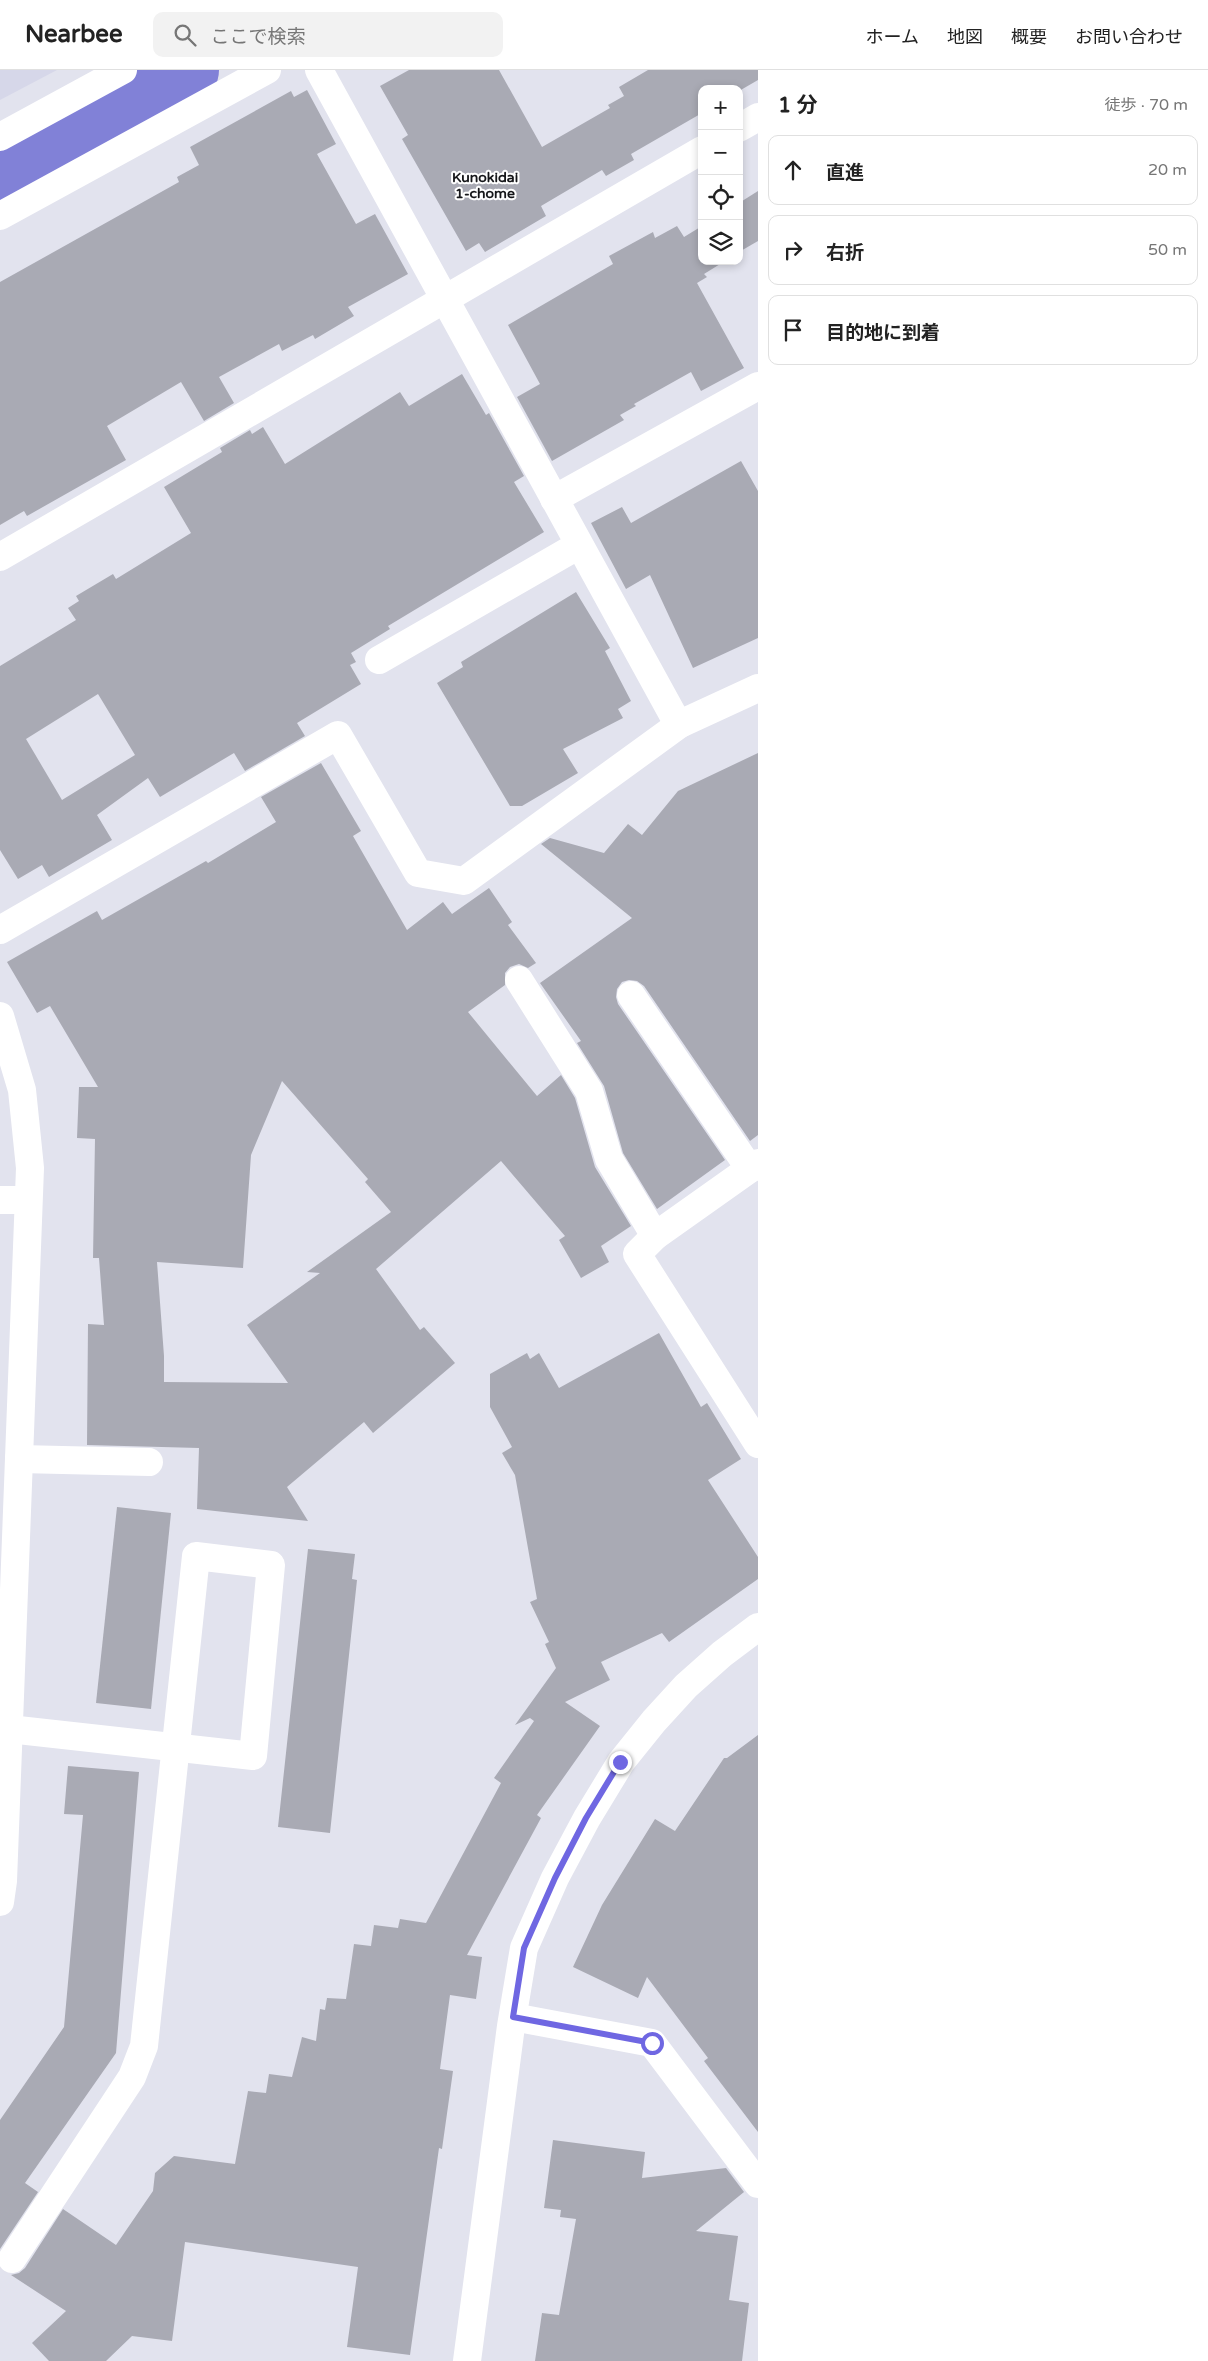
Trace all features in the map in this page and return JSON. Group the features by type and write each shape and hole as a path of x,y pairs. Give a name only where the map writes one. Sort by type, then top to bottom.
{"street":[{"path":"0,137 123,70"},
{"path":"0,216 267,70"},
{"path":"319,70 579,545 678,724 680,724"},
{"path":"743,126 758,117"},
{"path":"0,558 698,152"},
{"path":"554,499 758,386"},
{"path":"379,660 579,545"},
{"path":"0,930 338,735 418,873 464,881 680,724 758,688"},
{"path":"519,980 589,1091 610,1159 655,1236"},
{"path":"631,995 754,1166 655,1236 638,1254 758,1444"},
{"path":"0,1016 22,1090 30,1168 11,1396 19,1458 3,1881 0,1902"},
{"path":"0,1200 28,1200"},
{"path":"19,1458 149,1462"},
{"path":"9,1729 176,1747 253,1756 271,1565 196,1556 176,1747 144,2046 132,2077 12,2258"},
{"path":"467,2361 524,1948 586,1818 620,1762 686,1686 722,1654 758,1627"},
{"path":"513,2017 652,2043 758,2184"}],"shaded area":[{"path":"0,70 57,70 0,100"}],"building":[{"path":"409,70 499,70 542,147 610,108 608,105 624,96 619,87 648,70 758,70 758,80 743,89 743,85 698,85 698,115 631,154 634,160 606,176 602,170 541,206 546,216 485,252 479,243 466,251 402,139 408,135 380,86"},
{"path":"307,90 336,144 317,154 356,224 375,214 408,274 348,307 354,316 315,339 313,335 282,351 279,344 219,377 234,403 204,421 181,382 107,426 126,460 27,516 24,511 0,525 0,282 179,182 177,177 199,165 190,147 291,91 294,97"},
{"path":"758,191 758,241 743,250 743,220 743,200"},
{"path":"677,226 684,237 698,228 698,265 719,265 704,274 707,277 697,283 744,368 701,391 691,372 634,404 636,406 620,415 624,420 552,461 517,397 540,384 508,325 613,264 609,256 653,232 655,238"},
{"path":"462,374 486,415 489,413 524,476 514,482 544,532 388,626 390,629 351,653 356,662 350,665 361,684 297,723 305,736 245,771 234,753 160,797 148,778 97,815 112,840 49,877 42,865 18,879 0,850 0,666 76,620 68,608 79,601 76,596 113,574 116,579 191,533 164,487 222,452 220,448 250,430 252,434 263,427 285,464 400,392 409,406","holes":["98,694 135,755 62,800 26,739"]},
{"path":"741,461 758,491 758,638 693,668 650,575 626,589 591,523 622,507 631,523"},
{"path":"576,592 610,648 605,651 631,701 618,709 623,718 563,749 578,773 522,806 510,806 437,683 463,667 461,662"},
{"path":"758,753 758,1135 750,1141 644,986 637,981 629,980 622,982 617,989 616,997 618,1004 725,1160 657,1209 623,1153 604,1086 577,1043 581,1041 540,983 632,918 541,844 550,838 604,853 628,824 642,835 678,791"},
{"path":"321,763 361,831 353,836 407,930 443,902 452,914 489,888 512,922 508,925 536,963 528,968 519,964 510,967 505,973 505,985 468,1012 537,1096 561,1075 575,1098 595,1167 631,1226 601,1246 609,1262 581,1278 559,1240 565,1236 501,1161 376,1269 420,1330 424,1327 455,1363 373,1433 364,1422 287,1487 308,1521 197,1509 199,1448 87,1445 88,1324 104,1325 99,1258 93,1258 95,1139 77,1138 79,1087 98,1087 50,1006 37,1013 7,962 97,911 102,920 206,861 208,863 276,822 261,797","holes":["282,1081 368,1179 365,1182 391,1212 307,1272 320,1273 247,1325 288,1383 164,1382 164,1356 157,1262 243,1268 251,1155"]},
{"path":"659,1333 701,1407 707,1403 741,1459 708,1480 758,1557 758,1579 669,1642 662,1633 601,1662 610,1680 565,1702 600,1726 537,1815 541,1818 467,1955 482,1957 476,1999 450,1995 440,2069 453,2071 442,2149 439,2148 410,2355 347,2347 358,2267 185,2242 172,2341 132,2336 106,2361 49,2361 32,2343 66,2311 11,2275 19,2273 25,2268 63,2209 116,2245 153,2191 155,2173 174,2156 235,2164 248,2091 266,2093 269,2074 292,2077 302,2037 316,2041 320,2009 325,2010 327,1998 346,1999 354,1944 371,1946 374,1925 398,1928 400,1919 426,1923 501,1783 494,1778 534,1721 530,1718 515,1725 556,1668 545,1644 549,1642 530,1602 537,1599 515,1475 502,1453 512,1447 490,1407 490,1374 527,1353 530,1359 539,1353 559,1388"},
{"path":"117,1507 171,1513 151,1709 96,1703"},
{"path":"308,1549 355,1554 352,1579 357,1580 330,1833 278,1827"},
{"path":"758,1735 758,2132 704,2061 708,2058 647,1977 638,1998 573,1967 602,1905 655,1819 675,1831 724,1758 727,1758"},
{"path":"68,1766 139,1772 116,2053 25,2183 38,2192 0,2249 0,2120 64,2027 83,1815 64,1814"},
{"path":"553,2140 645,2152 642,2178 726,2168 744,2192 696,2231 738,2236 729,2300 749,2303 742,2361 535,2361 542,2313 559,2315 576,2219 560,2217 561,2210 544,2208"}],"waterway":[{"path":"0,170 182,70"}],"district":[{"name":"Kunokidai 1-chome","path":"485,186"}],"route":[{"path":"620,1762 586,1818 555,1878 524,1948 513,2017 652,2043"}]}
